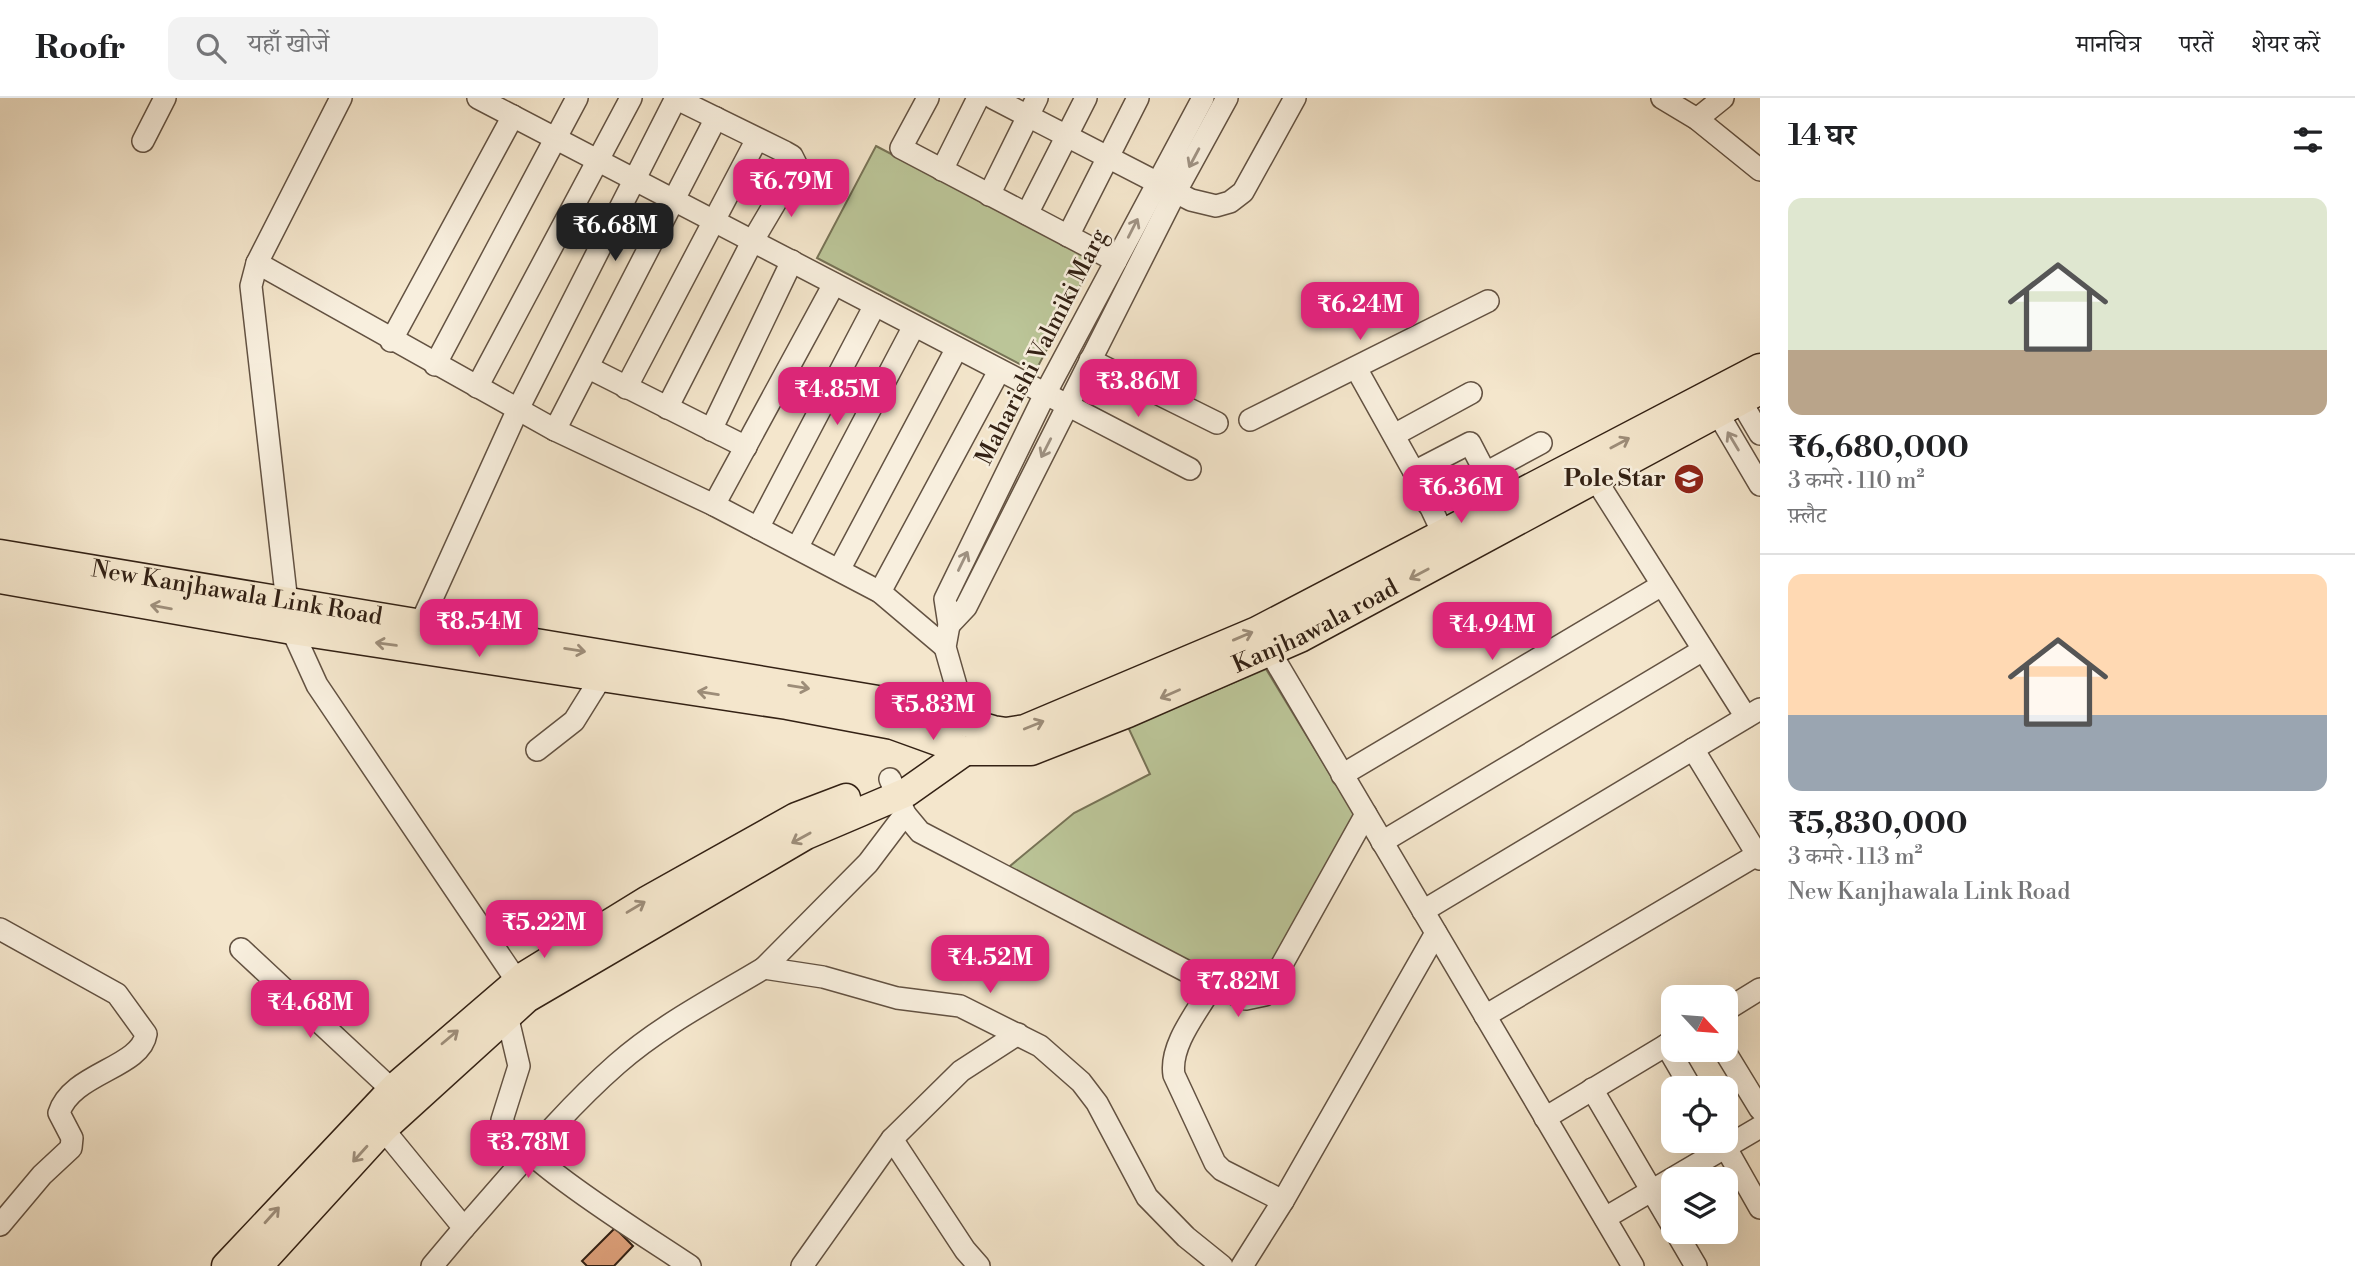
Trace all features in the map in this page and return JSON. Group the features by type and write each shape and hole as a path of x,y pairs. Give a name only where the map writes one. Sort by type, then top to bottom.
{"main road":[{"name":"Kanjhawala road","path":"966,737 1025,729 1257,631 1596,480 1731,397 1760,368"},
{"name":"Kanjhawala road","path":"966,737 1031,751 1128,713 1300,638 1448,545 1731,397"},
{"name":"New Kanjhawala Link Road","path":"0,554 290,617 602,676 966,737"},
{"name":"New Kanjhawala Link Road","path":"0,579 290,617 420,625 902,704 966,737"},
{"path":"226,1266 427,1072 517,998 648,900 796,817 897,796 900,774 927,775 966,737"},
{"path":"258,1266 383,1129 401,1097"}],"street":[{"path":"143,141 165,98"},
{"path":"341,98 257,263 251,286 290,617 317,684 517,998 519,1066 502,1121 529,1154 690,1266"},
{"path":"478,98 673,202 792,261 1190,469"},
{"path":"435,365 577,98"},
{"path":"477,387 631,98"},
{"path":"420,625 518,409 675,98 792,156 797,166 752,242 667,408"},
{"path":"928,98 901,148 1116,261"},
{"path":"942,170 978,98"},
{"path":"993,98 1032,107 1065,136 1175,193 1216,206 1230,202 1243,192 1294,98"},
{"path":"1027,214 1086,98"},
{"path":"1068,236 1138,98"},
{"name":"Maharishi Valmiki Marg","path":"966,737 945,647 949,625 945,599 1045,394 1203,98"},
{"name":"Maharishi Valmiki Marg","path":"949,625 966,607 1175,193 1227,98"},
{"path":"1662,98 1697,119 1760,170"},
{"path":"1697,119 1723,98"},
{"path":"989,195 1032,107"},
{"path":"391,341 513,116"},
{"path":"555,430 589,369 716,118"},
{"path":"626,388 757,139"},
{"path":"711,430 792,261"},
{"path":"257,263 391,341 555,430 714,505 880,592 945,647"},
{"path":"714,505 834,284"},
{"path":"1250,420 1488,300"},
{"path":"758,528 875,305"},
{"path":"1089,311 1110,322"},
{"path":"797,548 914,326"},
{"path":"839,570 957,348"},
{"path":"1090,360 1217,423"},
{"path":"1356,368 1414,472 1448,545"},
{"path":"589,369 746,447"},
{"path":"880,592 999,371"},
{"path":"1394,435 1471,393"},
{"path":"1731,397 1760,434"},
{"path":"1731,397 1760,485"},
{"path":"1414,472 1470,443 1485,472"},
{"path":"1428,504 1541,443"},
{"path":"1423,911 1753,713 1703,650 1596,480"},
{"path":"1342,775 1662,585"},
{"path":"1269,650 1633,1266"},
{"path":"1382,842 1703,650"},
{"path":"537,750 573,721 602,676"},
{"path":"1485,1016 1759,855 1693,749"},
{"path":"897,796 920,832 1213,985 1245,999 1265,995 1366,814"},
{"path":"432,1266 529,1154 617,1064 672,1023 764,968 867,863 897,796"},
{"path":"0,929 117,994 146,1034 140,1050 96,1075 62,1103 59,1112 72,1138 71,1148 42,1175 0,1225"},
{"path":"1242,1266 1283,1201 1436,933"},
{"path":"241,949 401,1097"},
{"path":"764,968 823,977 889,996 960,1006 1040,1046 1081,1082 1097,1103 1147,1197 1186,1237 1222,1266"},
{"path":"1213,985 1176,1049 1172,1064 1174,1075 1215,1163 1222,1170 1283,1201"},
{"path":"1738,1003 1760,989"},
{"path":"802,1266 892,1139 961,1071 1018,1034"},
{"path":"1545,1118 1661,1048"},
{"path":"1731,1062 1760,1109"},
{"path":"1592,1090 1661,1206"},
{"path":"1738,1138 1760,1128"},
{"path":"383,1129 464,1228"},
{"path":"892,1139 965,1250 979,1266"},
{"path":"1605,1218 1710,1153"},
{"path":"1729,1153 1760,1208"},
{"path":"1683,1244 1696,1266"}],"green space":[{"path":"876,146 1094,260 1035,372 817,258"},
{"path":"1266,669 1355,815 1255,993 1004,871 1074,813 1150,774 1128,727"}],"building":[{"path":"615,1228 633,1246 614,1266 587,1266 582,1261"}],"place":[{"name":"Pole Star","path":"1689,479"}]}
